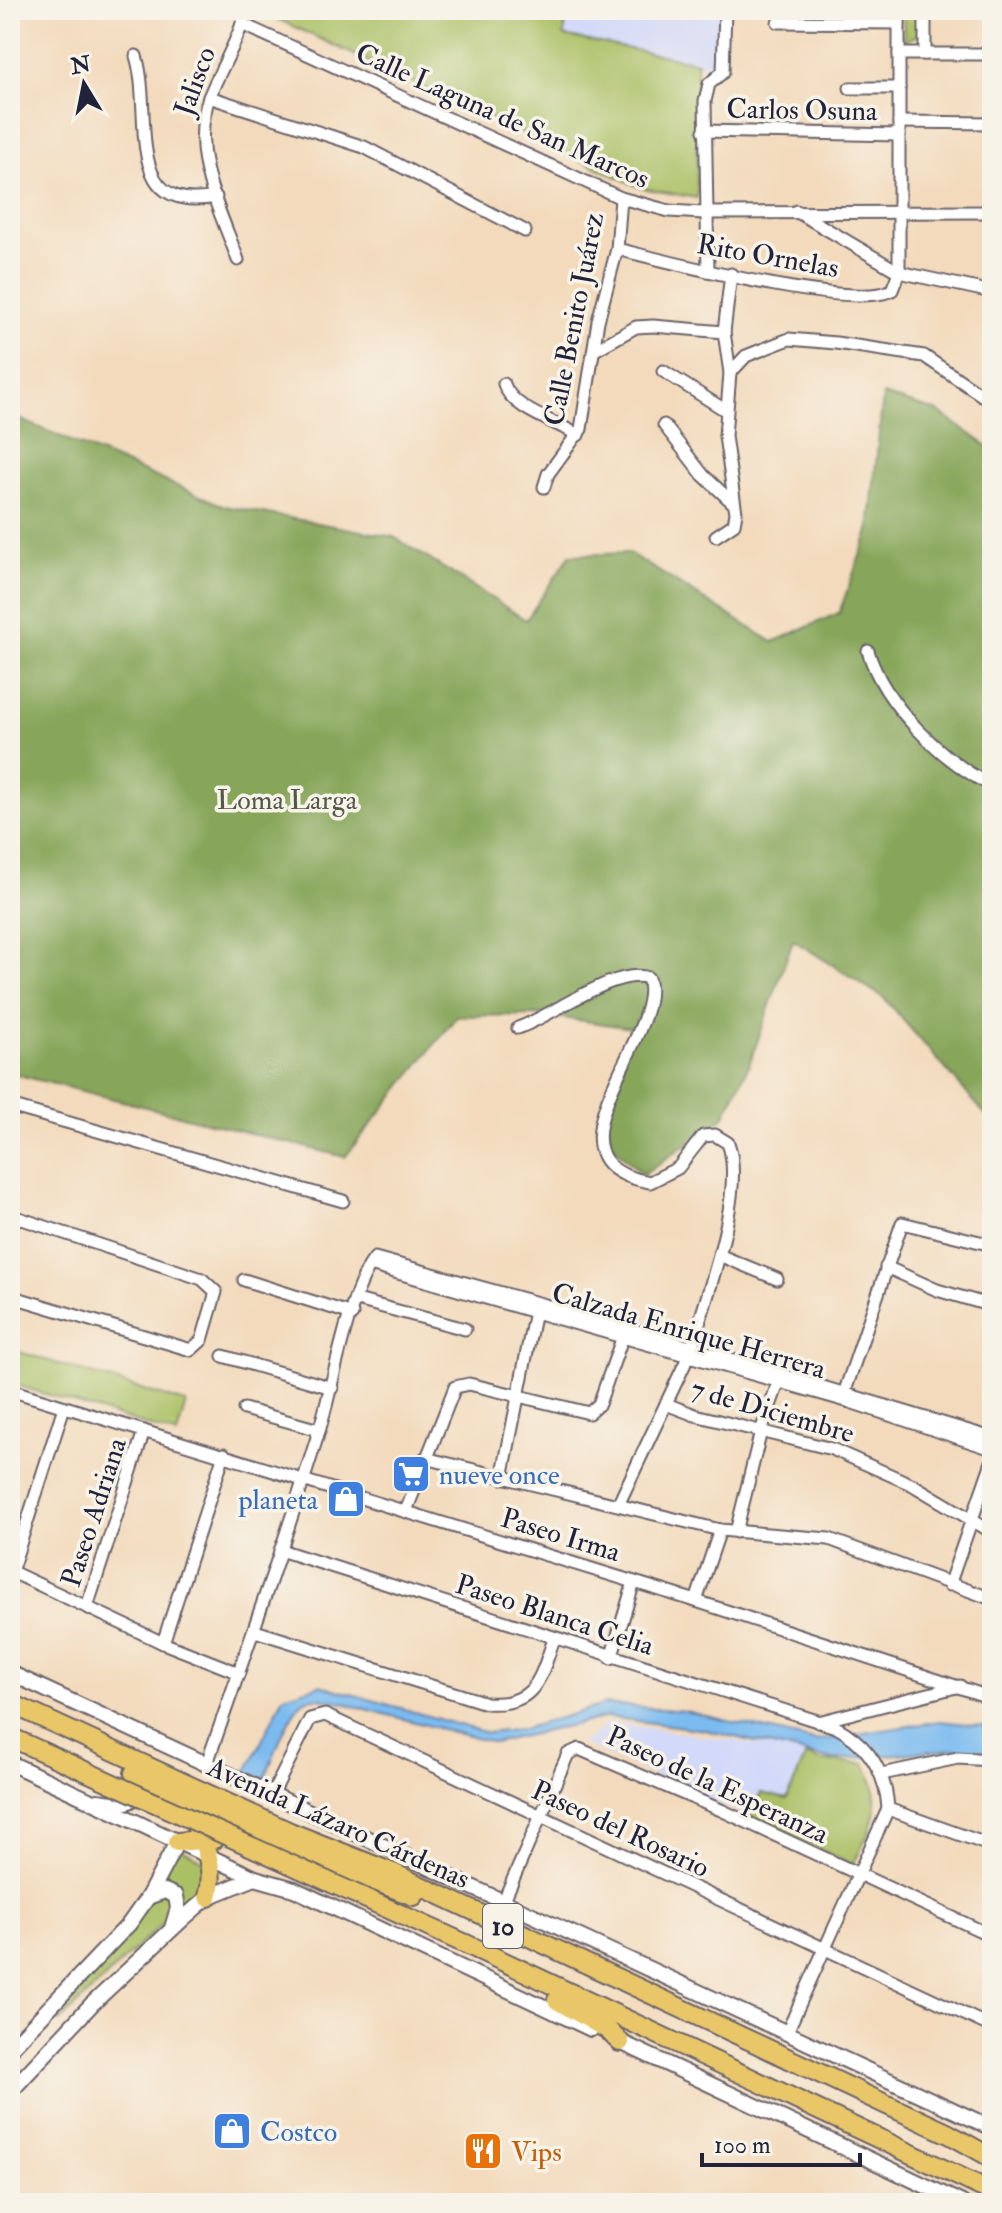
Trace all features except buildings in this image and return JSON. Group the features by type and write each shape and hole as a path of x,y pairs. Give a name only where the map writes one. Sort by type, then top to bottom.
{"highway":[{"name":"Avenida Lázaro Cárdenas","path":"10,1703 290,1832 338,1848 949,2134 992,2158"},
{"path":"28,1712 52,1732 259,1836 319,1856 452,1912 469,1910"},
{"name":"Avenida Lázaro Cárdenas","path":"10,1737 486,1954 992,2192"},
{"path":"182,1798 202,1841 212,1879 208,1897"},
{"path":"202,1841 224,1818"},
{"path":"177,1842 259,1836"},
{"path":"486,1954 507,1974 591,2019 620,2042"}],"street":[{"name":"Jalisco","path":"238,260 205,167 200,136 209,97 246,10"},
{"path":"708,271 704,131 707,88 723,72 725,10"},
{"path":"925,10 925,54"},
{"path":"778,22 899,16 899,272"},
{"name":"Calle Laguna de San Marcos","path":"242,24 621,198 669,211 992,212"},
{"path":"899,54 992,54"},
{"path":"136,56 153,178 171,197 194,200 216,197"},
{"path":"850,88 899,88"},
{"path":"209,97 364,147 525,231"},
{"name":"Carlos Osuna","path":"704,131 899,128 992,123"},
{"name":"Calle Benito Juárez","path":"544,487 548,474 578,435 598,321 617,249 621,198"},
{"path":"795,211 899,272 989,290"},
{"name":"Rito Ornelas","path":"617,249 789,288 872,294 892,290 899,272"},
{"path":"716,536 734,524 725,410 730,373 724,332 731,274"},
{"path":"595,350 636,327 724,332"},
{"path":"730,373 746,356 789,339 836,343 924,356 992,402"},
{"path":"663,371 725,410"},
{"path":"504,384 508,393 523,406 578,435"},
{"path":"664,425 703,475 733,503"},
{"path":"868,651 874,672 888,693 962,770 992,786"},
{"path":"518,1028 609,983 635,975 648,978 650,989 645,1012 611,1092 601,1125 604,1153 619,1175 650,1182 678,1168 696,1142 709,1134 728,1143 731,1151 729,1204 719,1255 690,1351 619,1503"},
{"path":"12,1106 343,1201"},
{"path":"10,1215 202,1279 216,1292 202,1340 191,1350 10,1296"},
{"path":"845,1391 902,1223 992,1245"},
{"path":"719,1255 777,1279"},
{"path":"206,1766 255,1631 332,1388 352,1314 372,1261"},
{"name":"Calzada Enrique Herrera","path":"372,1261 623,1336 690,1351"},
{"name":"Calzada Enrique Herrera","path":"372,1261 780,1378 992,1449"},
{"path":"886,1267 937,1290 992,1306"},
{"path":"244,1280 352,1314"},
{"path":"357,1300 465,1329"},
{"path":"502,1478 535,1311"},
{"path":"406,1511 455,1387 469,1384 589,1413 599,1404 623,1336"},
{"path":"223,1356 332,1388"},
{"path":"736,1532 761,1431 780,1378"},
{"name":"Calzada Enrique Herrera","path":"780,1378 845,1391 992,1438"},
{"name":"Paseo Irma","path":"10,1390 696,1601 992,1698"},
{"name":"7 de Diciembre","path":"666,1404 832,1449 954,1506 992,1532"},
{"path":"64,1407 10,1571 163,1643 239,1673"},
{"path":"244,1409 319,1430"},
{"name":"Paseo Adriana","path":"87,1607 144,1431"},
{"path":"163,1643 224,1454"},
{"path":"425,1458 720,1530 829,1539 992,1599"},
{"path":"949,1585 992,1462"},
{"path":"696,1601 720,1530"},
{"name":"Paseo Blanca Celia","path":"280,1550 611,1658 836,1727 857,1742 880,1770"},
{"path":"611,1658 634,1582"},
{"path":"255,1631 486,1703 504,1704 515,1702 533,1689 554,1639"},
{"name":"Avenida Lázaro Cárdenas","path":"10,1673 271,1797 344,1825 992,2128"},
{"path":"817,1722 960,1686"},
{"name":"Paseo del Rosario","path":"271,1797 310,1719 325,1715 992,2027"},
{"name":"Paseo de la Esperanza","path":"504,1900 568,1754 573,1750 586,1749 992,1936"},
{"path":"787,2032 888,1809 880,1770 958,1758 992,1760"},
{"path":"10,1763 177,1842 202,1841 255,1878 294,1889 962,2203"},
{"path":"78,1796 114,1803 129,1802 139,1792 137,1774"},
{"path":"888,1809 992,1846"},
{"path":"10,2049 129,1924 148,1897 177,1842"},
{"path":"294,1889 290,1874 293,1865 319,1856"},
{"path":"10,2092 61,2035 208,1897 255,1878"},
{"path":"148,1897 165,1891 176,1896 178,1908 172,1929"},
{"path":"58,2000 50,2021 61,2035"}],"shaded area":[{"path":"568,10 721,10 720,68 563,36"},
{"path":"609,1722 774,1747 806,1755 787,1799 761,1793 750,1817 582,1744"}],"green space":[{"path":"258,10 567,10 564,36 697,62 697,198 641,188"},
{"path":"903,10 922,10 921,34 904,41"},
{"name":"Loma Larga","path":"883,395 937,411 992,449 992,1122 884,998 793,940 749,1065 724,1117 643,1175 603,1137 632,1028 542,1015 457,1016 345,1157 10,1073 10,415 224,506 394,537 526,620 570,555 629,553 773,642 839,613 869,531"},
{"path":"10,1349 186,1403 177,1435 10,1383"},
{"path":"806,1755 821,1761 865,1764 871,1778 875,1791 874,1815 853,1865 750,1817 761,1793 787,1799"},
{"path":"178,1846 218,1870 59,2022 56,2015 75,1995"}],"water":[{"path":"320,1685 487,1733 523,1729 606,1704 685,1711 815,1741 940,1721 992,1727 992,1752 956,1749 833,1760 705,1730 608,1717 494,1743 328,1699 314,1698 302,1702 296,1709 264,1780 247,1771 284,1696"}],"place":[{"name":"nueve once","path":"411,1474"},
{"name":"planeta","path":"346,1499"},
{"name":"Costco","path":"232,2131"},
{"name":"Vips","path":"483,2151"}]}
